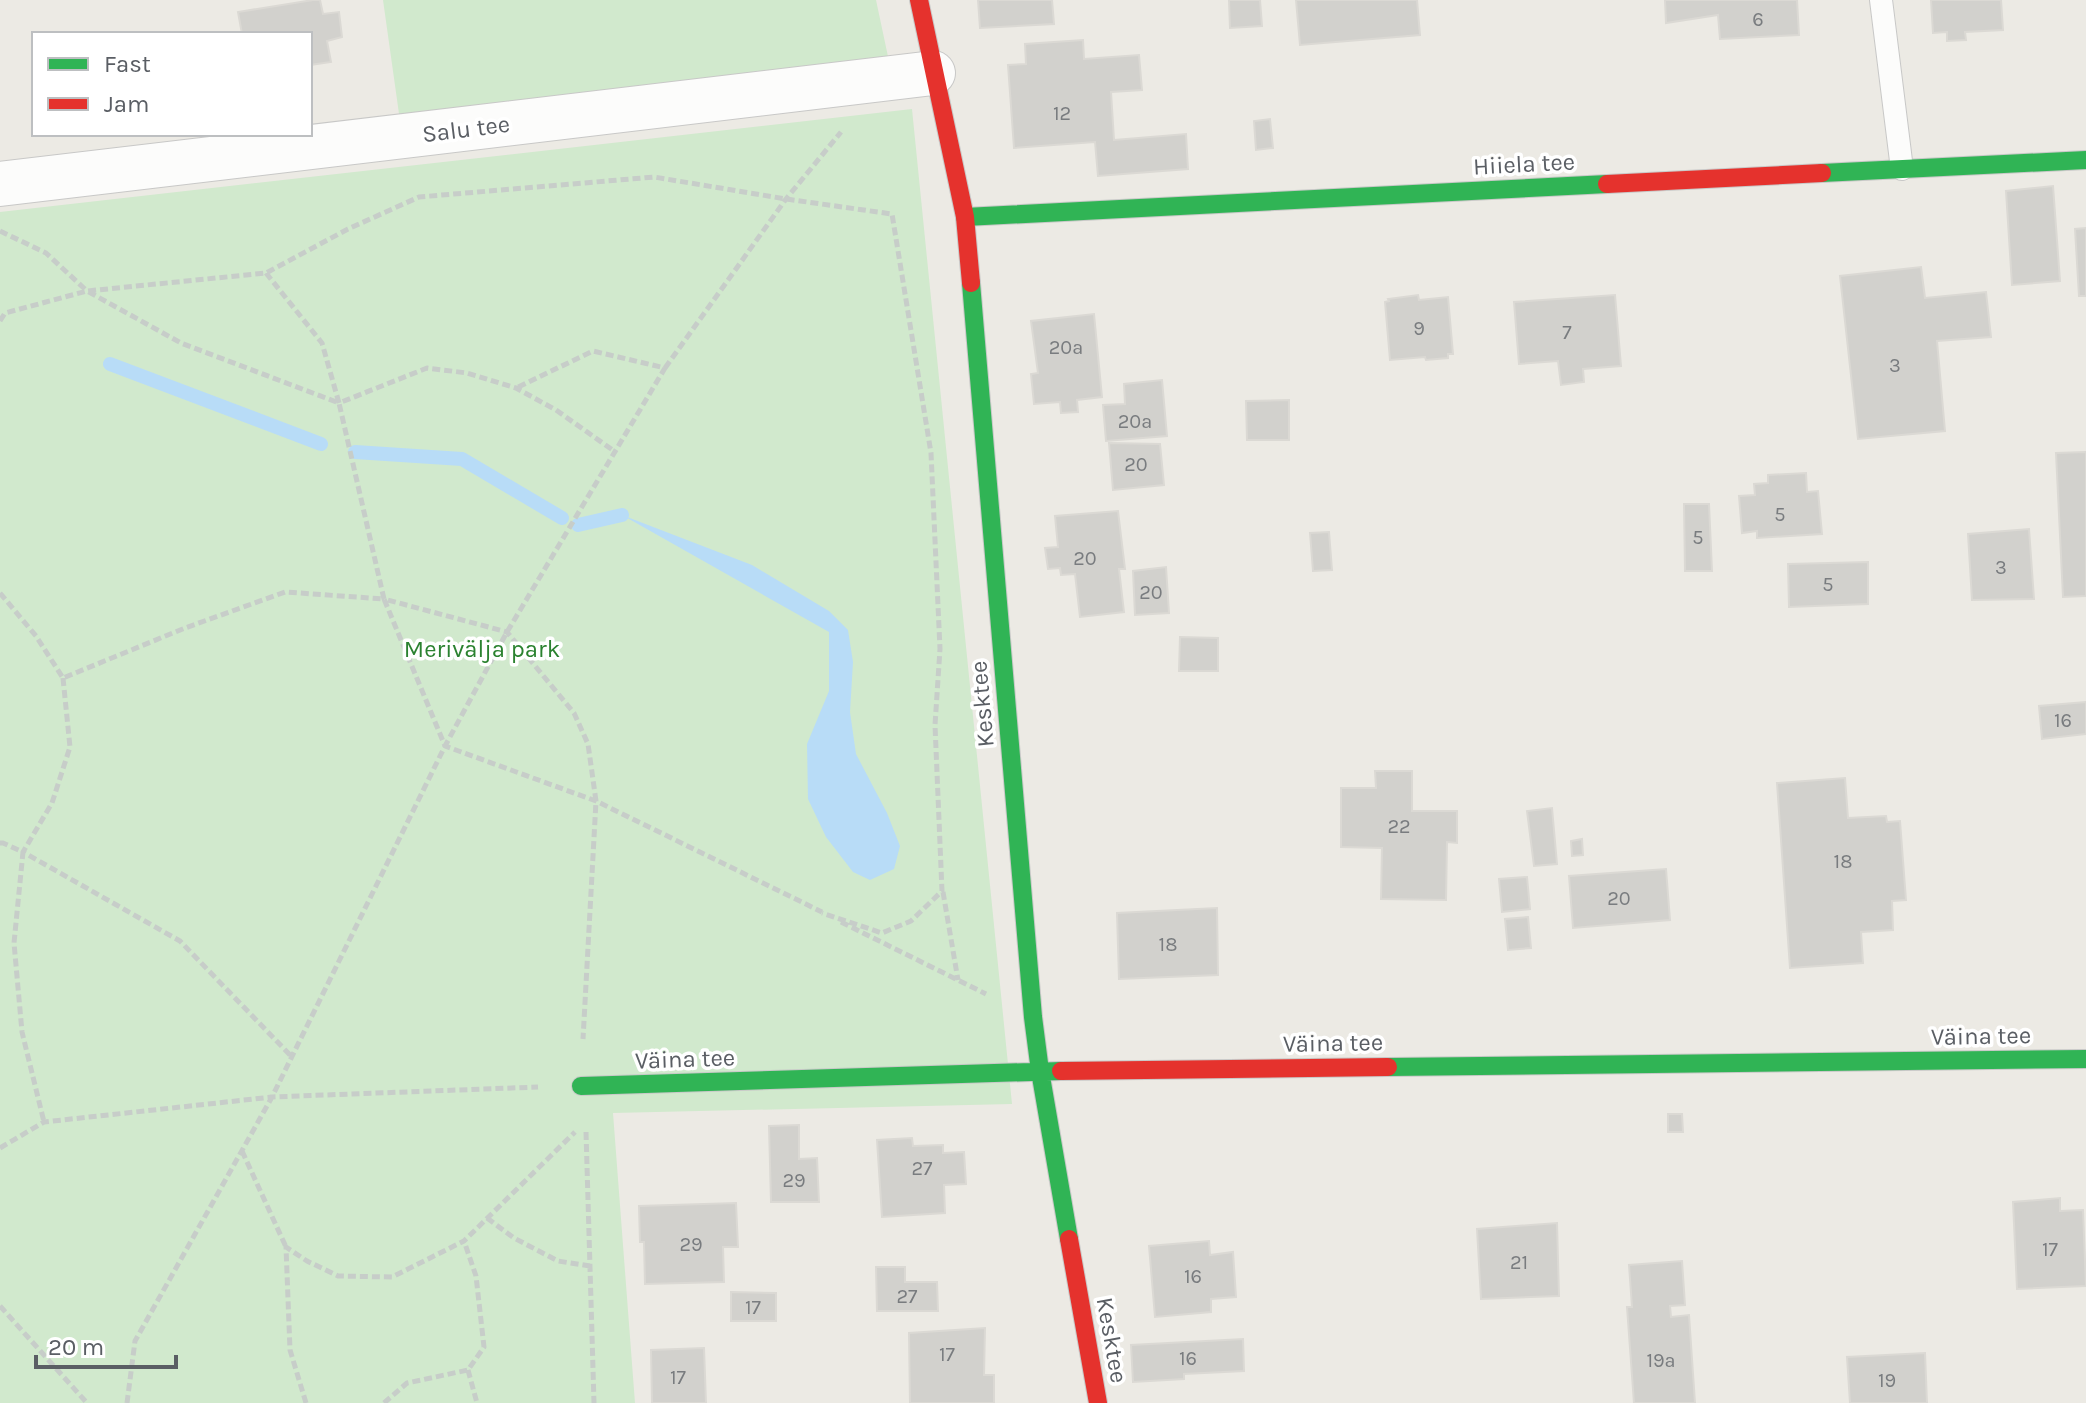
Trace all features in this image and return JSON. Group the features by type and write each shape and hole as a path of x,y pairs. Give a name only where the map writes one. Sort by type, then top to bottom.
{"street":[{"name":"Kesktee","path":"919,0 965,217 1033,1017 1098,1403"},
{"name":"Salu tee","path":"0,184 933,73"},
{"name":"Hiiela tee","path":"965,217 2086,160"},
{"name":"Väina tee","path":"581,1086 1040,1071 2086,1059"}],"lane":[{"path":"1881,0 1902,169"}],"path":[{"path":"127,1403 135,1341 272,1097 445,746 507,632 665,368 786,199 884,80"},
{"path":"0,321 5,313 87,291 266,273 348,229 419,197 654,177 892,214 931,453 940,649 935,725 942,891 958,980"},
{"path":"0,231 46,253 87,291 181,343 339,403 427,368 467,373 516,388 556,410 614,451"},
{"path":"266,273 322,343 384,599 445,746 596,801 1033,1017"},
{"path":"516,388 593,351 665,368"},
{"path":"63,678 185,628 285,592 384,599 507,632 574,713 588,744 596,801 581,1086 586,1121 594,1403"},
{"path":"0,593 36,636 63,678 70,747 52,803 23,852 14,943 22,1032 44,1122"},
{"path":"0,843 23,852 180,941 292,1057"},
{"path":"822,913 882,933 911,921 942,891"},
{"path":"0,1148 44,1122 272,1097 581,1086"},
{"path":"286,1247 338,1276 392,1277 464,1241 586,1121"},
{"path":"241,1150 286,1247 290,1350 306,1403"},
{"path":"487,1218 514,1238 558,1261 590,1266"},
{"path":"384,1403 407,1383 468,1370 484,1347 476,1276 464,1241"},
{"path":"0,1306 87,1403"},
{"path":"468,1370 477,1403"}],"green space":[{"path":"383,0 876,0 890,66 401,128"},
{"name":"Merivälja park","path":"912,109 1012,1104 613,1113 635,1403 0,1403 0,212"}],"water":[{"path":"622,515 752,565 829,611 848,630 853,662 850,712 856,754 887,813 900,846 894,869 870,880 853,872 826,837 808,799 807,744 829,691 829,632"}],"building":[{"path":"320,0 323,14 339,12 342,37 327,41 331,62 312,65 312,32 242,32 238,12"},
{"path":"978,0 1052,0 1054,24 980,28"},
{"path":"1229,0 1260,0 1262,26 1230,28"},
{"path":"1296,0 1417,0 1420,35 1300,45"},
{"path":"1665,0 1797,0 1799,35 1720,39 1718,15 1666,23"},
{"path":"1931,0 2001,0 2003,30 1965,32 1966,40 1947,41 1947,32 1933,33"},
{"path":"1083,40 1084,59 1139,55 1142,90 1111,92 1114,140 1186,134 1188,169 1098,176 1095,142 1014,148 1008,65 1026,64 1025,44"},
{"path":"1270,119 1273,148 1256,150 1254,121"},
{"path":"2053,186 2060,281 2012,285 2006,191"},
{"path":"2086,228 2086,296 2079,296 2075,229"},
{"path":"1921,267 1925,298 1986,292 1991,337 1937,341 1945,431 1858,439 1840,276"},
{"path":"1418,295 1419,300 1448,297 1453,354 1448,354 1448,358 1390,360 1385,302"},
{"path":"1615,295 1621,366 1583,369 1584,382 1561,385 1558,361 1519,364 1514,302"},
{"path":"1094,314 1102,397 1077,400 1078,412 1061,413 1060,402 1034,404 1031,374 1038,373 1031,321"},
{"path":"1162,380 1167,436 1106,441 1103,405 1125,404 1124,384"},
{"path":"1289,400 1289,440 1247,440 1246,401"},
{"path":"1109,443 1160,444 1164,485 1113,490"},
{"path":"2086,452 2086,596 2063,597 2056,453"},
{"path":"1806,473 1807,492 1818,491 1822,534 1757,538 1757,531 1742,533 1739,496 1755,495 1754,484 1768,483 1768,475"},
{"path":"1684,504 1709,504 1712,571 1685,571"},
{"path":"1118,511 1125,569 1119,569 1124,612 1080,617 1075,574 1061,575 1060,568 1048,569 1045,548 1058,547 1055,516"},
{"path":"2029,529 2034,599 1972,600 1968,534"},
{"path":"1329,532 1332,570 1313,571 1310,533"},
{"path":"1868,562 1868,604 1789,607 1788,564"},
{"path":"1166,567 1169,613 1135,615 1133,571"},
{"path":"1180,637 1218,638 1218,671 1179,671"},
{"path":"2086,702 2086,734 2042,739 2039,706"},
{"path":"1375,771 1412,771 1412,811 1457,811 1457,843 1447,842 1446,900 1381,899 1382,848 1341,847 1341,788 1376,788"},
{"path":"1845,778 1848,818 1886,816 1887,822 1900,821 1906,900 1892,901 1893,930 1861,932 1863,963 1790,968 1777,783"},
{"path":"1552,808 1557,864 1534,866 1527,811"},
{"path":"1582,839 1583,855 1572,856 1571,841"},
{"path":"1666,869 1670,920 1573,928 1569,876"},
{"path":"1527,877 1530,909 1502,912 1499,879"},
{"path":"1217,908 1218,975 1119,979 1117,913"},
{"path":"1528,917 1531,948 1508,950 1505,919"},
{"path":"1668,1114 1682,1114 1683,1132 1668,1132"},
{"path":"799,1125 799,1159 817,1158 819,1202 771,1202 769,1126"},
{"path":"912,1138 913,1146 943,1145 943,1153 964,1152 966,1184 944,1185 945,1213 882,1217 877,1140"},
{"path":"2060,1198 2060,1211 2083,1210 2086,1286 2017,1289 2013,1202"},
{"path":"736,1203 738,1247 723,1247 724,1282 645,1284 639,1206"},
{"path":"1557,1223 1559,1296 1481,1299 1477,1229"},
{"path":"1209,1241 1210,1255 1233,1252 1236,1297 1211,1299 1211,1312 1155,1317 1149,1246"},
{"path":"1682,1261 1685,1305 1670,1306 1671,1317 1689,1315 1695,1403 1634,1403 1627,1307 1632,1307 1629,1265"},
{"path":"876,1267 905,1267 905,1282 937,1282 938,1311 877,1311"},
{"path":"731,1292 776,1293 776,1321 731,1321"},
{"path":"985,1328 984,1375 994,1375 994,1403 910,1403 909,1333"},
{"path":"1243,1339 1244,1371 1184,1374 1184,1379 1133,1382 1131,1345"},
{"path":"704,1348 706,1403 652,1403 651,1350"},
{"path":"1925,1353 1927,1403 1850,1403 1847,1357"}],"waterway":[{"path":"110,364 321,444"},
{"path":"355,452 462,459 562,518"},
{"path":"578,525 622,515"}],"traffic: fast":[{"path":"1822,173 2086,160"},
{"path":"965,217 1607,184"},
{"path":"971,283 1033,1017 1069,1239"},
{"path":"1388,1067 2086,1059"},
{"path":"581,1086 1061,1071"}],"traffic: jam":[{"path":"919,0 965,217 971,283"},
{"path":"1607,184 1822,173"},
{"path":"1061,1071 1388,1067"},
{"path":"1069,1239 1098,1403"}]}
